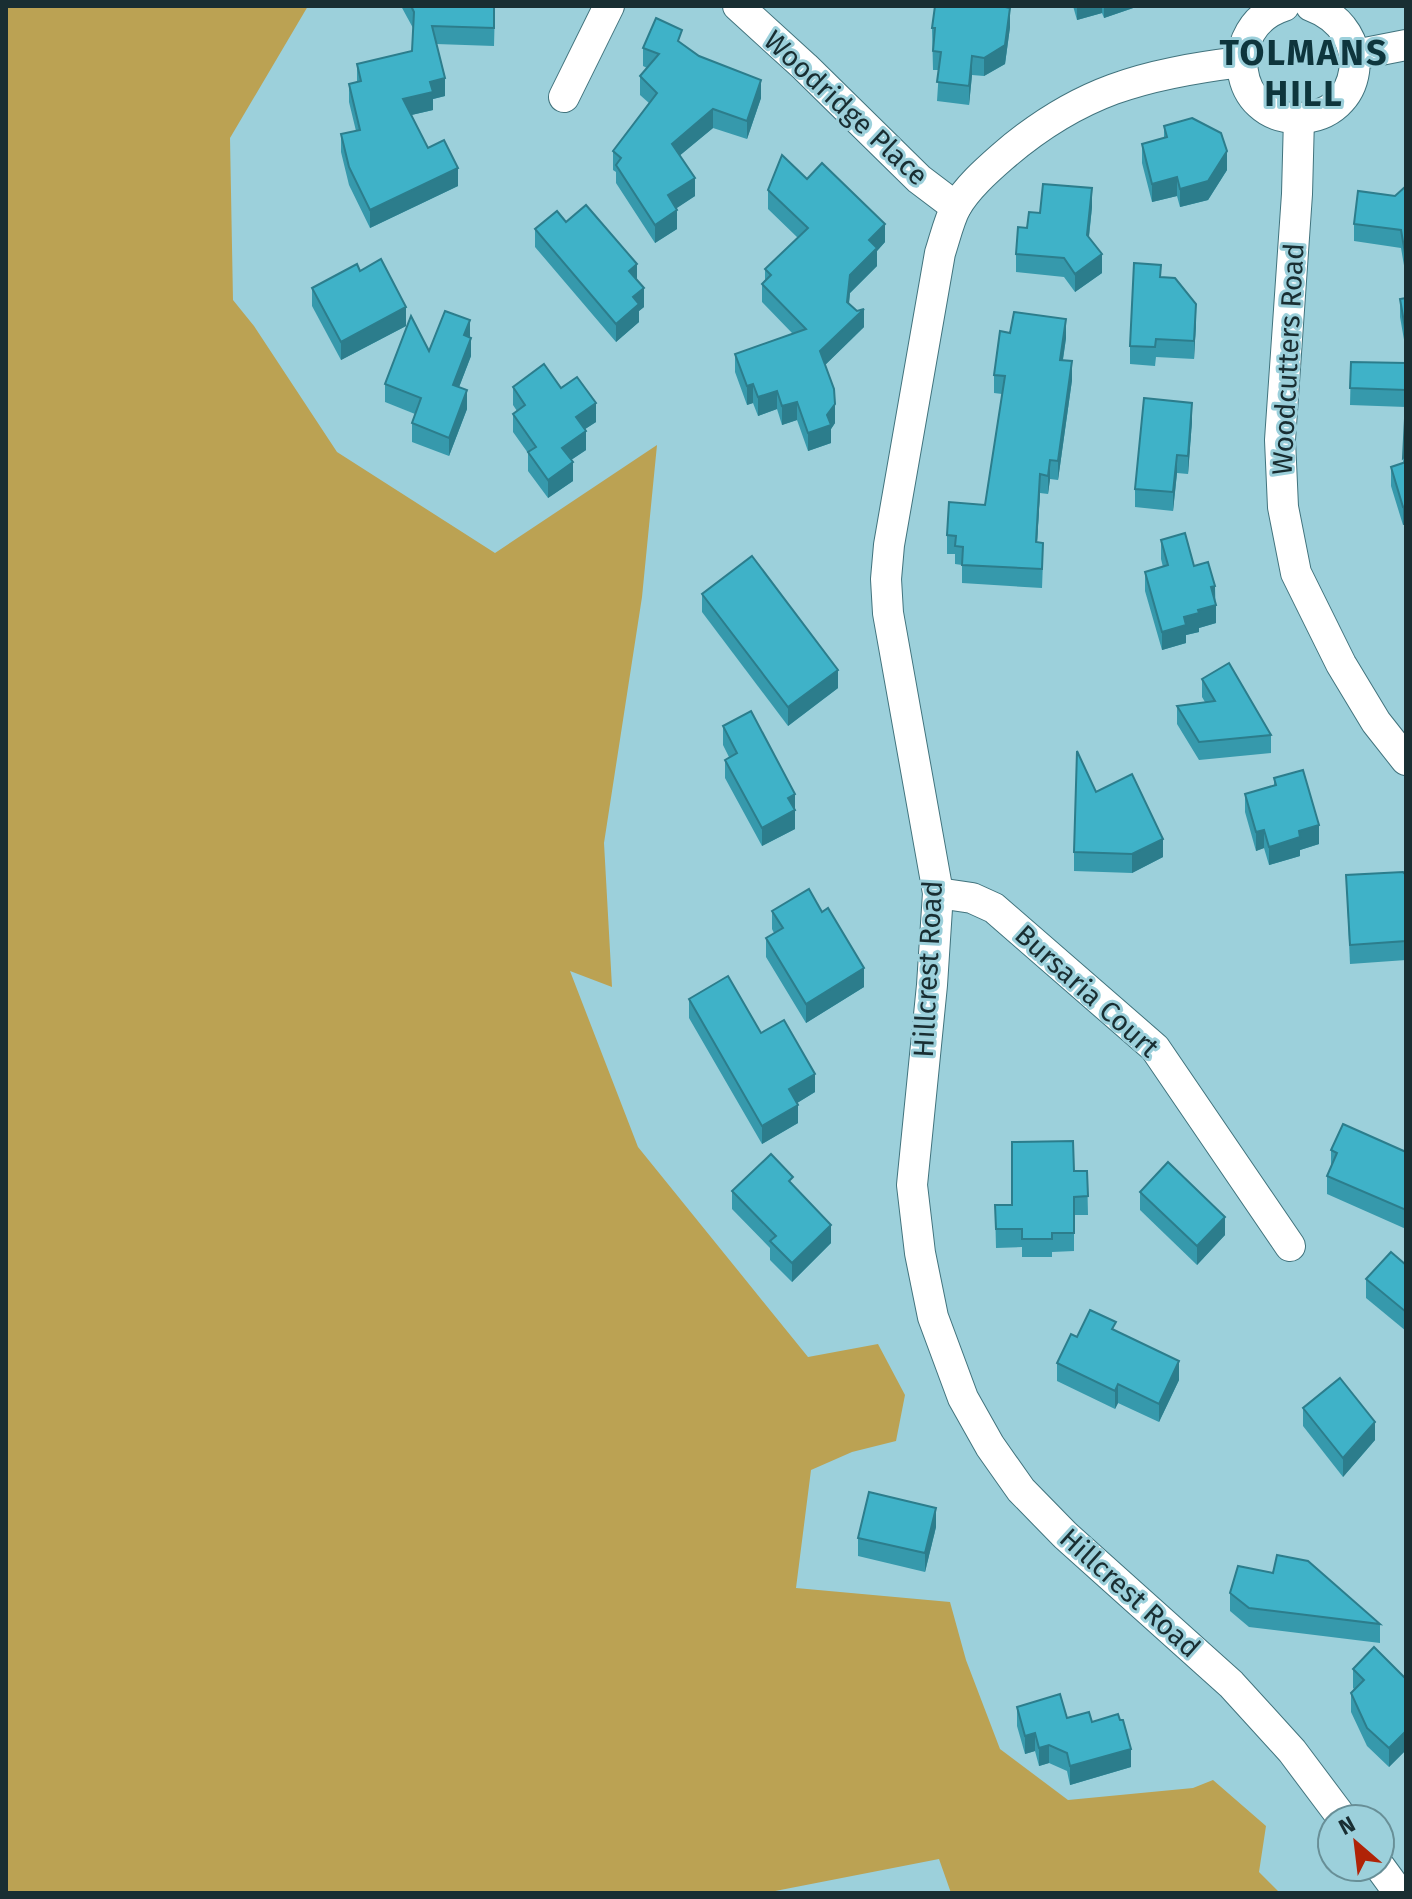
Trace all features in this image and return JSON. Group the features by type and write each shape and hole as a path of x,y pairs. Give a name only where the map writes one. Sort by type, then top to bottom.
{"street":[{"path":"564,97 609,6"},
{"name":"Woodridge Place","path":"738,6 919,179 956,207"},
{"path":"1284,6 1262,17 1250,30 1243,45 1241,62 1244,79 1252,95 1265,108 1281,116 1299,118 1318,115 1334,105 1347,91 1354,73 1355,55 1350,38 1340,23 1327,12 1311,6"},
{"path":"1355,55 1406,45"},
{"name":"Hillcrest Road","path":"1241,62 1154,76 1086,98 1019,142 985,172 956,207 940,253 889,545 886,579 888,613 938,893 912,1185 920,1253 933,1317 963,1398 990,1446 1021,1490 1065,1535 1241,1694 1292,1751 1331,1803"},
{"name":"Woodcutters Road","path":"1299,118 1297,194 1280,440 1283,507 1296,573 1341,664 1376,722 1406,760"},
{"name":"Bursaria Court","path":"938,893 972,898 994,908 1155,1048 1290,1246"}],"shaded area":[{"path":"6,6 308,6 230,138 233,300 254,326 337,452 495,553 657,445 642,597 604,843 612,987 570,971 638,1147 808,1357 878,1344 905,1395 896,1441 852,1452 811,1470 796,1588 950,1602 966,1660 1000,1749 1068,1800 1193,1788 1213,1780 1266,1826 1259,1872 1280,1893 951,1893 939,1859 765,1893 6,1893"}],"building":[{"path":"411,6 494,6 494,28 432,26 445,78 430,82 433,92 403,99 428,148 444,140 458,168 370,210 349,167 341,134 360,130 349,84 361,81 357,64 412,51 414,12"},
{"path":"935,6 1010,8 1005,45 984,58 972,56 969,86 937,82 941,52 933,51"},
{"path":"656,18 682,30 678,41 699,56 761,80 747,121 713,109 672,144 695,178 668,195 677,210 655,225 616,165 621,158 613,151 657,93 640,76 659,54 643,48"},
{"path":"1192,118 1221,133 1227,151 1208,181 1180,189 1177,177 1152,184 1142,144 1167,137 1164,126"},
{"path":"782,155 807,179 822,163 885,224 869,240 877,248 850,275 847,302 857,311 864,309 820,351 834,389 835,404 827,415 831,425 808,433 797,402 782,406 777,391 758,397 753,384 747,386 735,354 806,329 762,284 771,275 765,269 808,228 768,190"},
{"path":"1043,184 1092,188 1087,235 1102,254 1075,274 1064,258 1016,254 1018,227 1027,228 1029,212 1040,213"},
{"path":"1406,186 1406,259 1401,230 1354,224 1358,191 1395,196"},
{"path":"586,205 637,264 629,271 644,288 633,297 639,304 616,324 535,229 557,211 566,222"},
{"path":"381,259 406,307 341,342 312,288 357,264 360,271"},
{"path":"1134,263 1161,265 1160,277 1175,278 1196,304 1194,341 1156,339 1155,347 1130,346"},
{"path":"1406,298 1406,334 1400,299"},
{"path":"445,311 470,320 464,335 471,338 453,385 467,390 449,438 412,423 421,398 385,384 411,316 429,351"},
{"path":"1014,312 1066,319 1060,360 1072,361 1058,461 1050,460 1048,476 1040,474 1036,542 1043,543 1042,569 962,565 963,547 955,546 956,536 947,535 949,502 985,505 1005,376 994,375 1000,331 1010,333"},
{"path":"1351,362 1406,363 1406,390 1350,388"},
{"path":"544,364 561,388 577,377 596,403 576,417 586,431 562,448 573,462 548,480 528,452 536,447 513,414 525,405 513,387"},
{"path":"1144,398 1192,403 1188,456 1177,455 1173,492 1135,489"},
{"path":"1406,399 1406,455 1403,458"},
{"path":"1406,462 1406,506 1403,507 1391,467"},
{"path":"1185,533 1194,566 1208,562 1215,586 1211,587 1216,605 1184,617 1186,625 1162,632 1145,572 1168,565 1161,540"},
{"path":"752,556 838,670 788,707 702,594"},
{"path":"1229,663 1271,735 1199,742 1177,706 1215,701 1202,679"},
{"path":"751,711 795,794 788,798 795,810 762,828 725,760 737,753 723,726"},
{"path":"1077,751 1096,792 1132,774 1163,839 1132,854 1074,852"},
{"path":"1303,770 1319,825 1299,831 1300,837 1269,847 1264,830 1256,832 1245,794 1276,785 1274,778"},
{"path":"1403,872 1406,875 1406,941 1350,945 1346,875"},
{"path":"809,889 822,912 828,908 864,968 806,1004 766,938 783,928 772,911"},
{"path":"728,976 761,1033 784,1020 815,1074 789,1089 798,1105 762,1126 689,999"},
{"path":"1343,1124 1406,1152 1406,1210 1327,1176 1337,1153 1331,1150"},
{"path":"1073,1141 1074,1171 1087,1171 1088,1196 1074,1197 1074,1233 1052,1233 1052,1239 1022,1239 1022,1229 996,1229 995,1205 1012,1205 1012,1142"},
{"path":"771,1154 793,1177 789,1181 831,1225 792,1263 770,1241 776,1236 732,1191"},
{"path":"1168,1162 1225,1217 1197,1246 1140,1192"},
{"path":"1391,1252 1406,1265 1406,1312 1366,1279"},
{"path":"1090,1310 1116,1322 1112,1329 1179,1361 1159,1404 1118,1384 1115,1391 1057,1363 1071,1334 1077,1337"},
{"path":"1340,1378 1375,1422 1343,1458 1303,1408"},
{"path":"869,1492 936,1508 925,1553 858,1538"},
{"path":"1277,1555 1308,1561 1380,1624 1249,1608 1230,1593 1238,1566 1273,1573"},
{"path":"1374,1647 1406,1679 1406,1731 1389,1748 1367,1728 1351,1693 1364,1680 1353,1669"},
{"path":"1060,1694 1067,1718 1089,1712 1092,1722 1118,1714 1123,1720 1131,1749 1070,1766 1067,1753 1049,1745 1039,1748 1035,1733 1025,1736 1017,1707"}],"district":[{"name":"TOLMANS HILL","path":"1304,74"}]}
